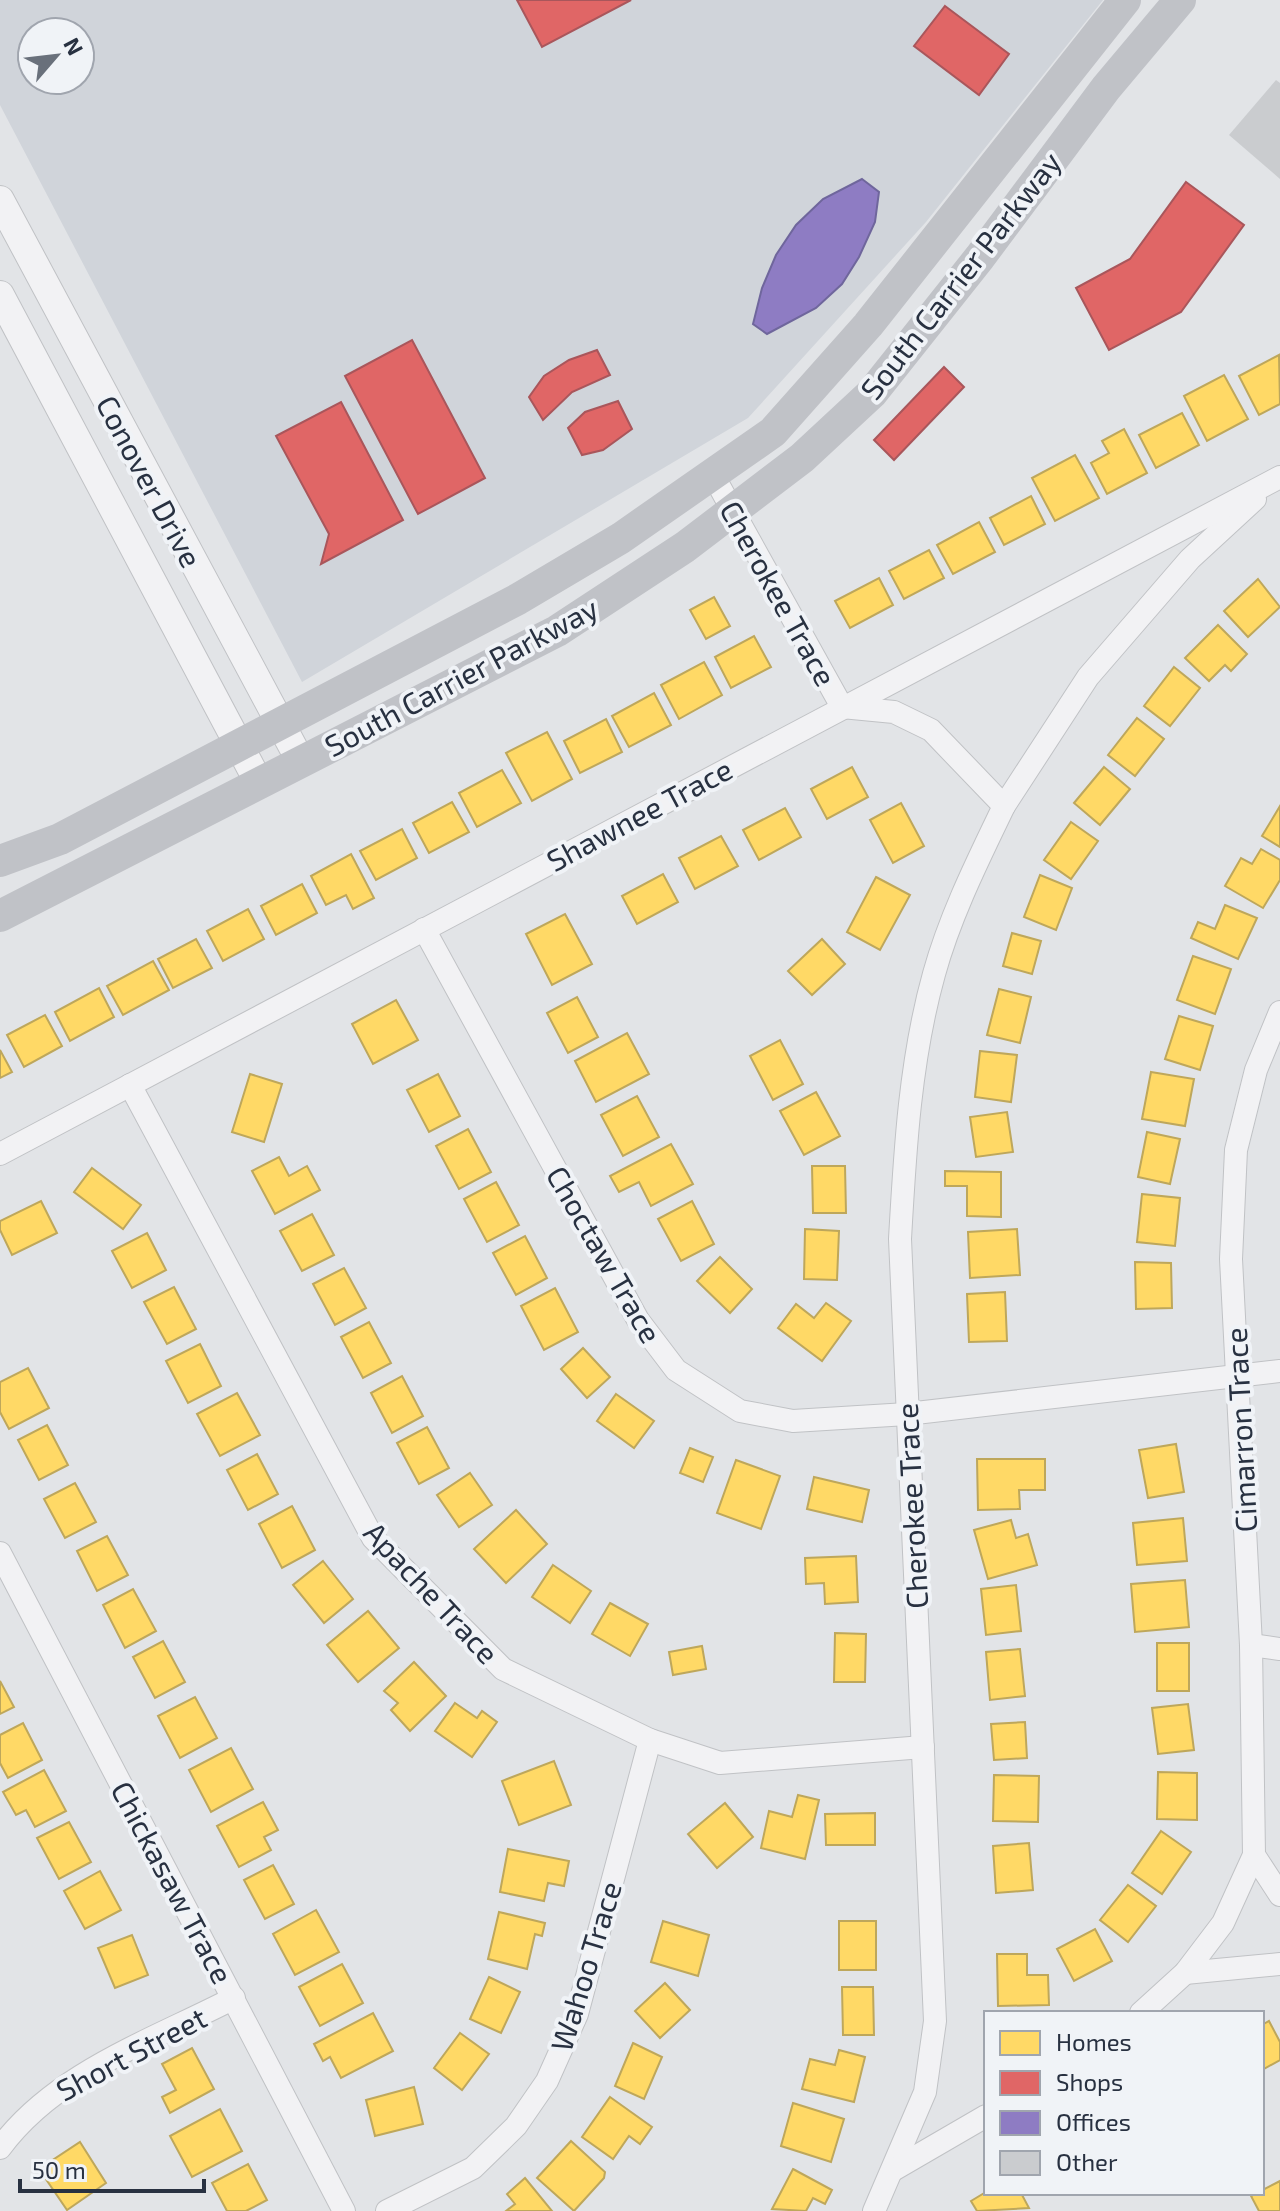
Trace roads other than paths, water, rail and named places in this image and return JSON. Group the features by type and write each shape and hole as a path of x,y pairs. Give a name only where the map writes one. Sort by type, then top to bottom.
{"main road":[{"name":"South Carrier Parkway","path":"0,861 60,839 518,599 621,538 773,432 868,325 1125,0"},
{"name":"South Carrier Parkway","path":"0,916 557,631 734,510 802,458 872,393 980,257 1106,88 1180,0"}],"street":[{"name":"Conover Drive","path":"0,200 301,762"},
{"name":"Conover Drive","path":"0,295 259,783"},
{"name":"Cherokee Trace","path":"713,475 842,707 894,712 931,730 1004,806"},
{"name":"Cherokee Trace","path":"874,2211 925,2092 935,2021 900,1239 907,1129 919,1043 934,972 974,868 1004,806 1088,677 1190,559 1279,478"},
{"name":"Shawnee Trace","path":"0,1154 1279,478"},
{"name":"Choctaw Trace","path":"424,929 638,1320 676,1370 740,1411 793,1421 907,1414 1280,1371"},
{"name":"Cimarron Trace","path":"1143,2011 1185,1973 1223,1923 1254,1855 1251,1645 1231,1259 1236,1150 1256,1070 1280,1012"},
{"name":"Apache Trace","path":"130,1085 373,1538 503,1669 650,1740 720,1763 923,1747"},
{"name":"Chickasaw Trace","path":"0,1553 344,2211"},
{"path":"1251,1645 1280,1649"},
{"name":"Wahoo Trace","path":"387,2211 473,2168 516,2126 547,2081 577,2014 650,1740"},
{"path":"1254,1855 1280,1895"},
{"path":"1185,1973 1280,1964"},
{"name":"Short Street","path":"0,2148 18,2124 59,2088 234,1998"},
{"path":"893,2170 984,2117"}]}
